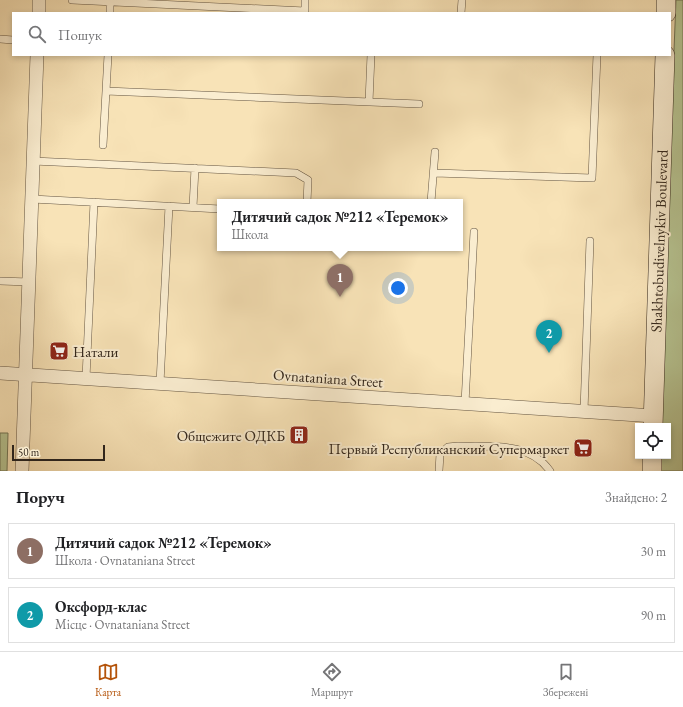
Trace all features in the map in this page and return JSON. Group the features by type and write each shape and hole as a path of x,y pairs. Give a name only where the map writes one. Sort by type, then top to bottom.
{"main road":[{"path":"666,0 666,12"},
{"name":"Shakhtobudivelnykiv Boulevard","path":"654,421 665,56"},
{"path":"652,459 652,471"}],"street":[{"path":"39,0 39,12"},
{"path":"22,471 37,56"},
{"name":"Ovnataniana Street","path":"0,373 584,411 654,421"}],"lane":[{"path":"72,0 305,11 305,0"},
{"path":"461,12 462,0"},
{"path":"110,2 110,12"},
{"path":"0,39 12,40"},
{"path":"103,145 108,56"},
{"path":"369,102 371,56"},
{"path":"434,173 592,178 597,56"},
{"path":"106,91 419,104"},
{"path":"431,199 435,152"},
{"path":"33,161 296,173 308,180 307,199"},
{"path":"193,207 195,168"},
{"path":"32,199 217,208"},
{"path":"86,378 94,202"},
{"path":"160,383 169,206"},
{"path":"465,403 474,232"},
{"path":"584,411 590,241"},
{"path":"0,281 29,282"},
{"path":"439,471 440,454 448,448 458,446 519,449 538,458 550,471"}],"green space":[{"path":"676,0 683,0 683,471 658,471 658,459 671,459 671,423 659,423"},
{"path":"0,433 8,433 7,471 0,471"}],"place":[{"name":"Дитячий садок №212 «Теремок»","path":"340,297"},
{"name":"Натали","path":"59,351"},
{"name":"Оксфорд-клас","path":"549,353"},
{"name":"Общежите ОДКБ","path":"299,435"},
{"name":"Первый Республиканский Супермаркет","path":"583,448"}]}
